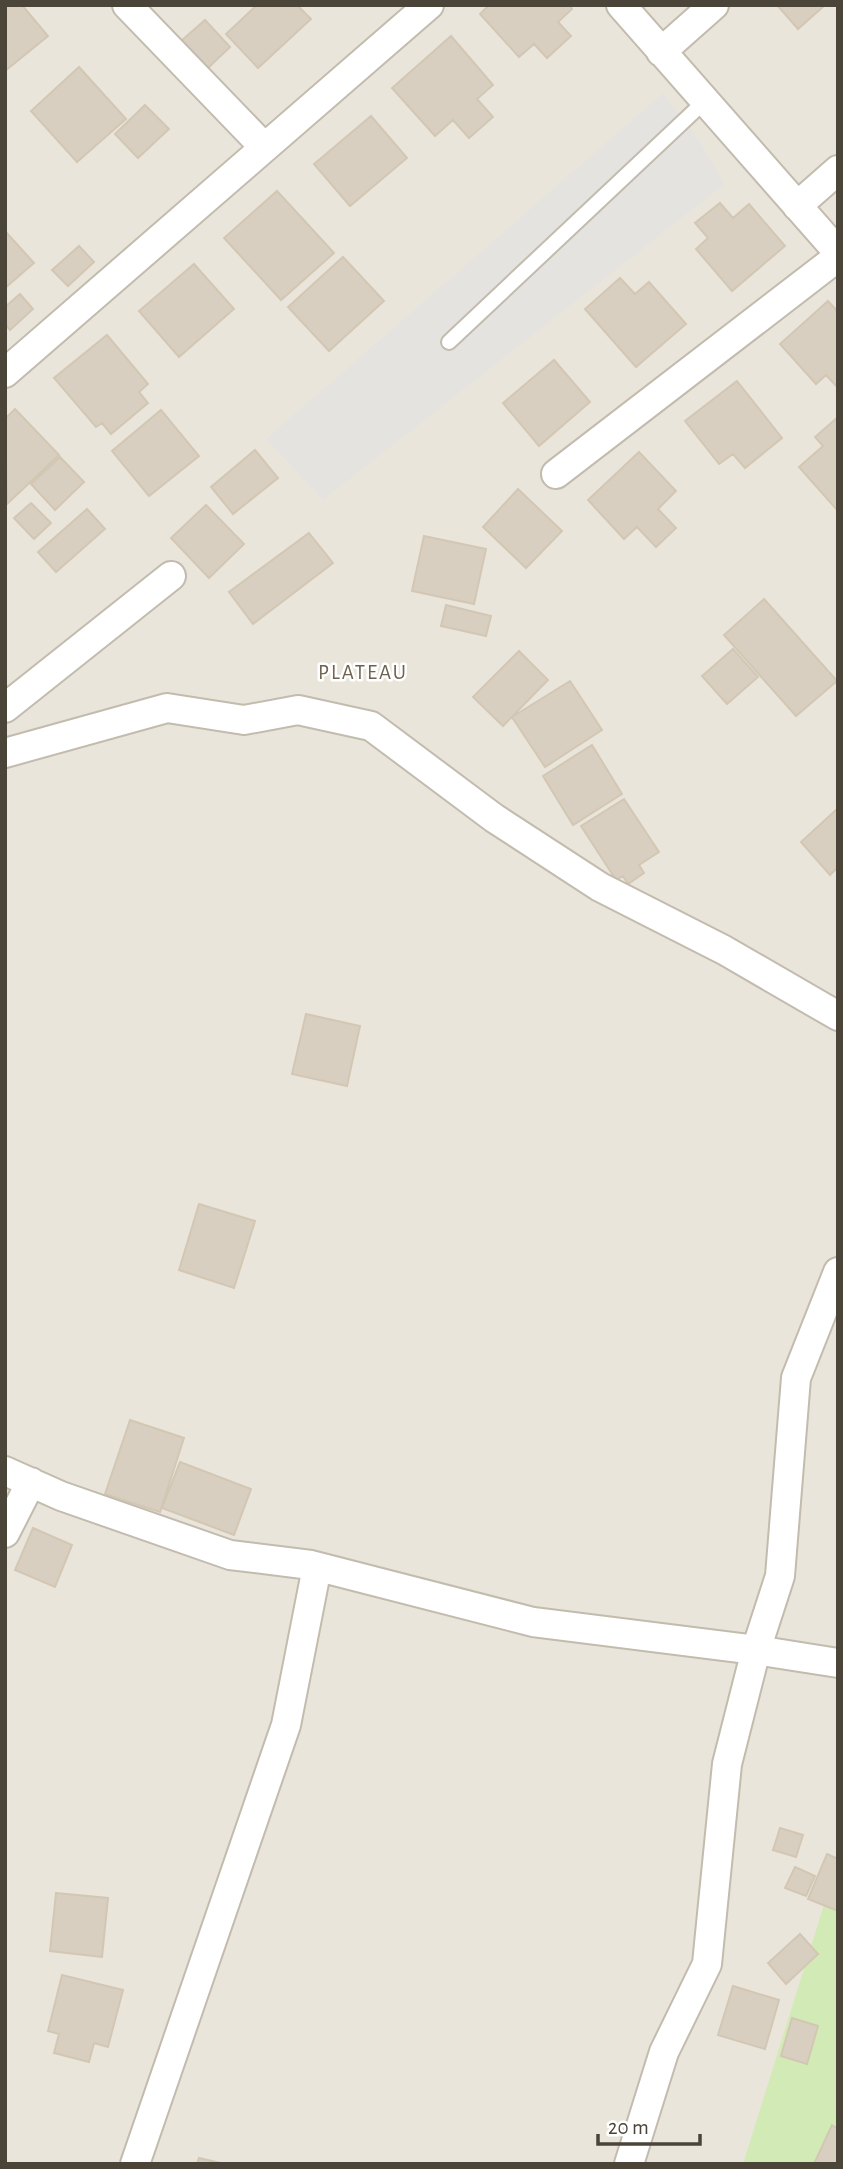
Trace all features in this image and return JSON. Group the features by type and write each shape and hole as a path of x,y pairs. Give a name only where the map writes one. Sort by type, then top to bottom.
{"street":[{"path":"127,5 264,147"},
{"path":"5,373 429,5"},
{"path":"556,474 838,254 621,5"},
{"path":"661,52 714,5"},
{"path":"797,206 838,170"},
{"path":"5,708 171,576"},
{"path":"5,753 167,708 244,720 298,710 370,726 494,818 600,887 724,950 838,1016"},
{"path":"629,2164 664,2052 707,1964 727,1765 756,1650 780,1576 796,1378 838,1272"},
{"path":"5,1471 61,1496 230,1555 317,1567 533,1622 838,1663"},
{"path":"5,1533 31,1482"},
{"path":"135,2164 286,1725 317,1567"}],"lane":[{"path":"449,342 705,101"}],"shaded area":[{"path":"5,5 838,5 838,2164 5,2164"},
{"path":"663,93 697,137 725,184 323,500 266,439"}],"green space":[{"path":"838,1860 838,2164 743,2164"}],"building":[{"path":"5,5 22,5 48,36 5,71"},
{"path":"257,5 297,5 311,19 258,68 226,34"},
{"path":"489,5 569,5 572,9 558,22 571,36 547,58 534,44 519,57 480,14"},
{"path":"777,5 825,5 798,29"},
{"path":"205,20 230,47 207,69 181,41"},
{"path":"451,36 493,85 477,99 493,117 469,138 453,120 435,136 392,88"},
{"path":"79,67 126,119 77,162 31,111"},
{"path":"145,105 169,129 138,158 115,134"},
{"path":"371,116 407,158 350,206 314,164"},
{"path":"277,191 334,253 281,300 224,238"},
{"path":"720,203 733,218 749,204 785,246 732,291 696,249 708,238 695,223"},
{"path":"5,231 34,263 5,288"},
{"path":"79,246 94,262 68,286 52,270"},
{"path":"343,257 384,301 329,351 288,307"},
{"path":"194,264 234,309 179,357 139,311"},
{"path":"620,278 635,294 649,282 686,324 636,367 585,309"},
{"path":"20,294 33,309 10,330 5,324 5,307"},
{"path":"828,301 838,312 838,388 826,375 816,384 780,344"},
{"path":"107,335 148,384 139,392 148,403 111,434 102,423 96,427 54,378"},
{"path":"554,360 590,402 539,446 503,403"},
{"path":"737,381 782,438 745,468 733,454 719,464 685,421"},
{"path":"15,409 59,455 7,504 5,419"},
{"path":"161,410 199,456 149,496 112,451"},
{"path":"838,417 838,511 799,467 823,446 815,437"},
{"path":"255,450 278,478 233,514 211,487"},
{"path":"639,452 676,491 658,509 676,528 656,547 637,527 624,539 588,500"},
{"path":"60,457 84,482 55,510 31,484"},
{"path":"518,489 562,531 526,568 483,527"},
{"path":"31,503 51,523 34,539 14,518"},
{"path":"206,505 244,544 209,578 171,538"},
{"path":"87,509 105,529 56,572 38,552"},
{"path":"309,533 333,563 253,624 229,592"},
{"path":"424,536 486,549 474,604 412,591"},
{"path":"764,599 837,681 796,716 724,635"},
{"path":"446,605 491,616 486,636 441,626"},
{"path":"733,649 758,677 727,704 702,676"},
{"path":"519,651 548,680 503,726 473,697"},
{"path":"570,681 602,730 545,767 512,717"},
{"path":"592,745 622,794 573,825 543,776"},
{"path":"624,799 659,852 639,865 644,873 628,884 623,876 616,880 581,826"},
{"path":"837,809 838,867 830,875 801,842"},
{"path":"306,1014 360,1026 347,1086 292,1074"},
{"path":"199,1204 255,1221 234,1288 179,1270"},
{"path":"130,1420 184,1438 160,1512 105,1494"},
{"path":"180,1462 251,1489 234,1535 162,1508"},
{"path":"33,1528 72,1545 55,1587 15,1570"},
{"path":"780,1828 803,1835 796,1857 773,1850"},
{"path":"827,1854 838,1859 838,1911 808,1899"},
{"path":"795,1867 815,1876 806,1896 785,1888"},
{"path":"56,1893 108,1898 102,1957 50,1951"},
{"path":"800,1934 818,1954 786,1984 768,1963"},
{"path":"62,1975 123,1990 108,2047 94,2043 89,2062 54,2053 59,2034 48,2031"},
{"path":"733,1986 779,2000 765,2049 718,2035"},
{"path":"792,2018 818,2026 807,2064 781,2056"},
{"path":"832,2125 838,2129 838,2164 814,2164"},
{"path":"199,2158 225,2164 197,2164"}],"district":[{"name":"PLATEAU","path":"363,672"}]}
